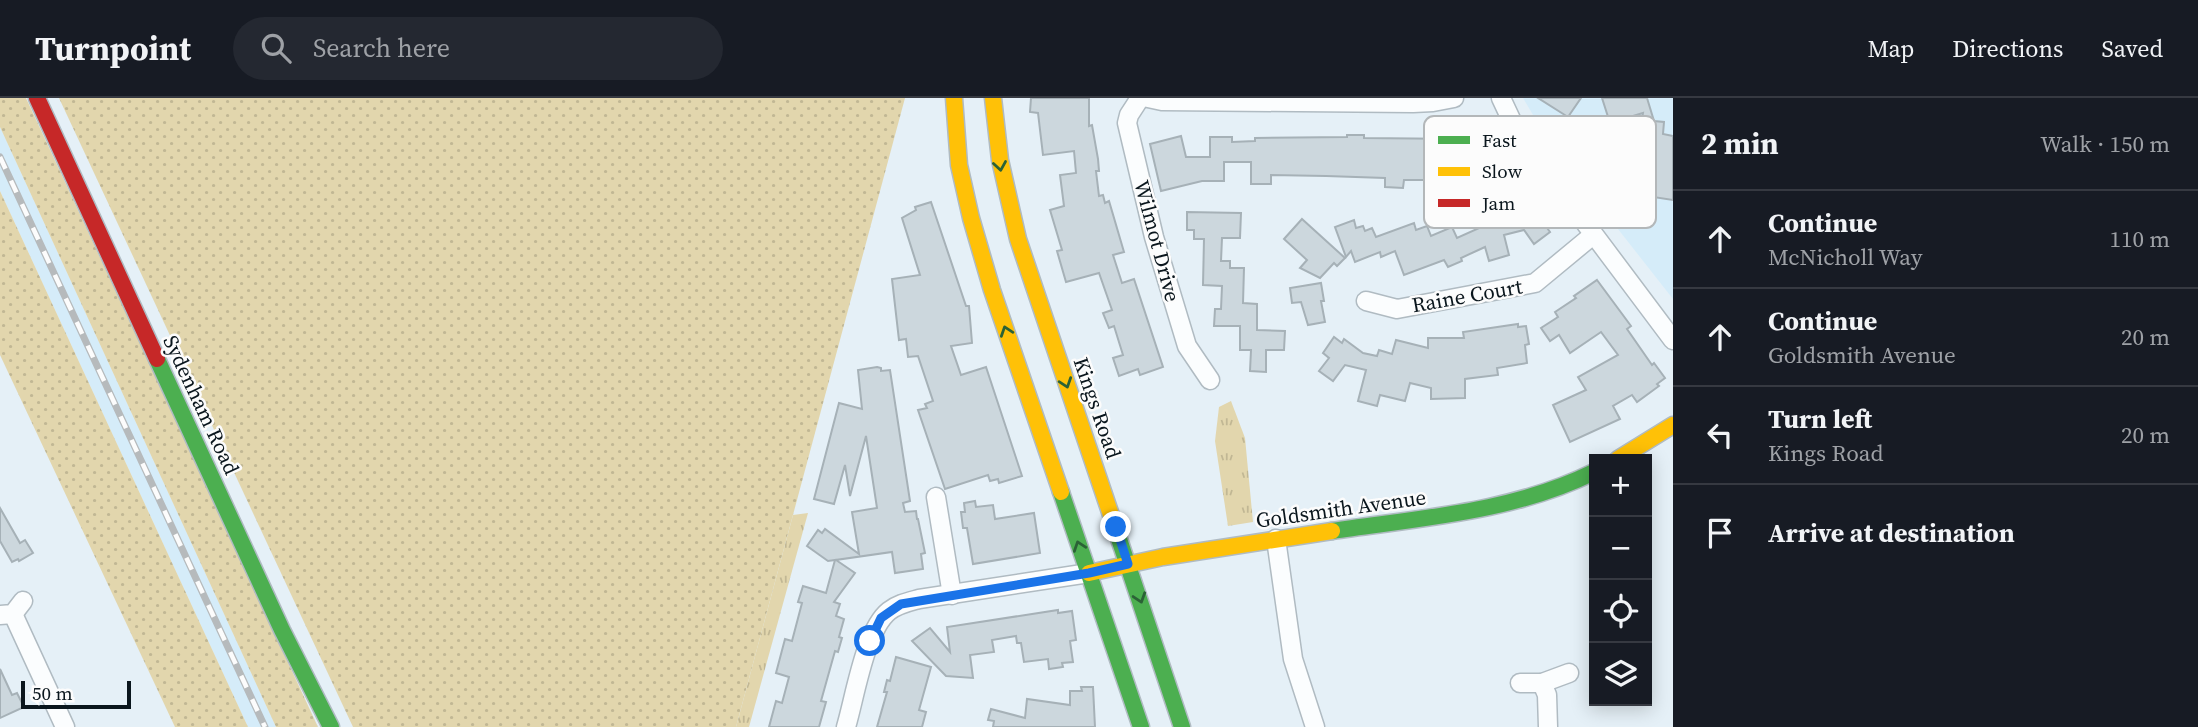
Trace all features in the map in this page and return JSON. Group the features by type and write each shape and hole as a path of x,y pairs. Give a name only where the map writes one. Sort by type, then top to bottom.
{"main road":[{"name":"Sydenham Road","path":"37,98 276,617 331,727"},
{"path":"954,98 959,165 992,290 1141,727"},
{"name":"Kings Road","path":"993,98 999,164 1010,215 1182,727"},
{"path":"1626,454 1671,425"},
{"name":"Goldsmith Avenue","path":"1089,573 1128,564 1498,506 1537,495 1589,475"}],"street":[{"name":"Wilmot Drive","path":"1140,98 1127,123 1154,237 1187,346 1210,380"},
{"path":"1148,98 1162,101 1413,103 1454,98"},
{"path":"1501,98 1509,116"},
{"path":"1588,228 1673,340"},
{"name":"Raine Court","path":"1366,301 1397,309 1535,283 1593,235"},
{"path":"936,497 952,595"},
{"path":"1276,540 1293,659 1315,727"},
{"path":"846,727 870,641 881,618 901,604 1089,573"},
{"path":"12,610 65,727"},
{"path":"1520,683 1542,683 1569,673"},
{"path":"1542,683 1547,695 1548,727"}],"shaded area":[{"path":"1523,98 1673,98 1673,299 1617,228 1656,228 1656,116 1534,116"},
{"path":"0,127 276,727 248,727 0,191"}],"green space":[{"path":"0,98 26,98 318,727 276,727 0,127"},
{"path":"59,98 905,98 736,727 353,727"},
{"path":"0,191 248,727 175,727 0,355"},
{"path":"1231,401 1245,438 1253,522 1228,526 1215,441 1219,407"},
{"path":"808,513 749,727 736,727 793,515"}],"building":[{"path":"1031,98 1089,98 1089,126 1092,125 1098,159 1099,171 1096,171 1099,196 1103,195 1105,203 1109,201 1124,252 1113,255 1122,283 1134,279 1163,367 1140,375 1138,369 1119,376 1113,358 1123,355 1114,326 1109,328 1103,313 1112,310 1099,273 1066,282 1057,251 1062,250 1050,210 1064,206 1060,175 1076,173 1074,151 1043,155 1038,113 1030,112"},
{"path":"1538,98 1581,98 1566,116"},
{"path":"1602,98 1647,98 1652,116 1643,116 1643,113 1633,116 1608,116"},
{"path":"1656,121 1664,122 1663,134 1673,136 1673,200 1656,197"},
{"path":"1347,135 1364,135 1364,138 1424,139 1424,180 1404,180 1403,188 1385,187 1385,178 1271,175 1271,184 1251,184 1251,162 1224,162 1224,181 1202,181 1161,191 1150,144 1181,136 1186,157 1210,157 1210,137 1232,137 1232,142 1255,141 1255,138"},
{"path":"931,202 966,306 969,306 972,343 951,346 961,375 986,367 1022,476 999,483 998,479 990,481 988,475 945,489 918,410 927,408 925,404 933,401 918,356 908,357 906,339 899,340 892,279 920,275 902,218 916,210 915,207"},
{"path":"1187,212 1241,213 1240,238 1222,238 1221,261 1230,261 1230,268 1244,268 1243,303 1257,304 1257,330 1285,331 1284,350 1266,350 1266,372 1250,371 1251,350 1240,350 1240,326 1214,326 1215,309 1221,309 1222,286 1203,285 1204,239 1194,239 1194,230 1187,230"},
{"path":"1302,219 1345,258 1337,266 1334,263 1320,278 1300,268 1307,260 1284,239"},
{"path":"1354,220 1356,228 1363,226 1365,231 1372,228 1376,237 1414,223 1416,230 1428,228 1431,236 1452,228 1457,238 1479,228 1547,228 1550,232 1534,244 1524,230 1504,235 1509,255 1489,261 1485,247 1448,267 1444,260 1404,275 1395,251 1381,257 1380,252 1355,262 1351,251 1346,257 1335,227"},
{"path":"1597,280 1631,326 1627,329 1652,365 1654,363 1665,378 1657,384 1659,386 1637,402 1632,395 1613,406 1620,419 1570,442 1553,405 1586,390 1578,377 1618,355 1601,332 1570,353 1559,335 1550,341 1541,328 1558,317 1555,312"},
{"path":"1321,283 1325,322 1308,325 1301,302 1292,303 1290,288"},
{"path":"1518,324 1518,327 1526,326 1529,344 1525,345 1527,363 1497,368 1498,375 1465,379 1465,398 1431,399 1431,388 1410,383 1405,401 1380,395 1377,406 1358,401 1366,370 1345,365 1333,381 1319,371 1329,358 1323,353 1334,337 1342,343 1344,339 1363,353 1377,356 1379,350 1392,354 1396,340 1428,348 1428,338 1464,338 1463,332"},
{"path":"881,368 881,371 890,370 910,501 903,503 905,512 916,511 925,553 921,554 923,569 895,573 892,552 836,560 855,573 834,602 840,604 836,616 844,619 839,637 842,638 838,652 835,651 821,701 826,702 819,727 769,727 776,701 782,703 789,677 776,673 785,639 792,641 802,603 798,602 803,586 826,593 835,560 828,561 807,546 818,530 822,533 825,529 859,554 852,512 877,508 866,436 850,496 845,465 834,504 814,499 839,403 862,409 858,370"},
{"path":"975,501 976,507 993,505 995,519 1034,513 1040,553 973,564 967,528 963,528 961,512 965,512 964,503"},
{"path":"0,508 20,543 25,540 33,553 19,561 18,559 12,562 0,541"},
{"path":"1058,610 1058,613 1072,611 1076,640 1070,641 1073,662 1062,663 1063,667 1049,669 1048,659 1024,662 1021,643 1017,643 1016,636 992,640 994,652 970,655 973,678 946,676 912,641 930,628 950,652 947,627"},
{"path":"896,657 931,667 919,710 926,712 922,727 877,727 887,692 884,692 887,680 890,681"},
{"path":"0,669 12,695 17,693 24,707 0,718"},
{"path":"1081,687 1093,687 1095,727 993,727 994,721 988,720 991,709 1025,718 1027,699 1070,705 1070,691 1082,691"}],"railway":[{"path":"0,157 265,727"}],"traffic: fast":[{"path":"157,359 282,630 331,727"},
{"path":"1332,531 1499,505 1589,474"},
{"path":"1061,492 1141,727"},
{"path":"1114,524 1182,727"}],"traffic: slow":[{"path":"954,98 959,165 971,218 992,290 1061,492"},
{"path":"993,98 1000,160 1018,239 1114,524"},
{"path":"1626,454 1673,425"},
{"path":"1089,573 1163,557 1332,531"}],"traffic: jam":[{"path":"37,98 157,359"}],"route":[{"path":"870,641 881,618 901,604 1128,564 1116,527"}]}
